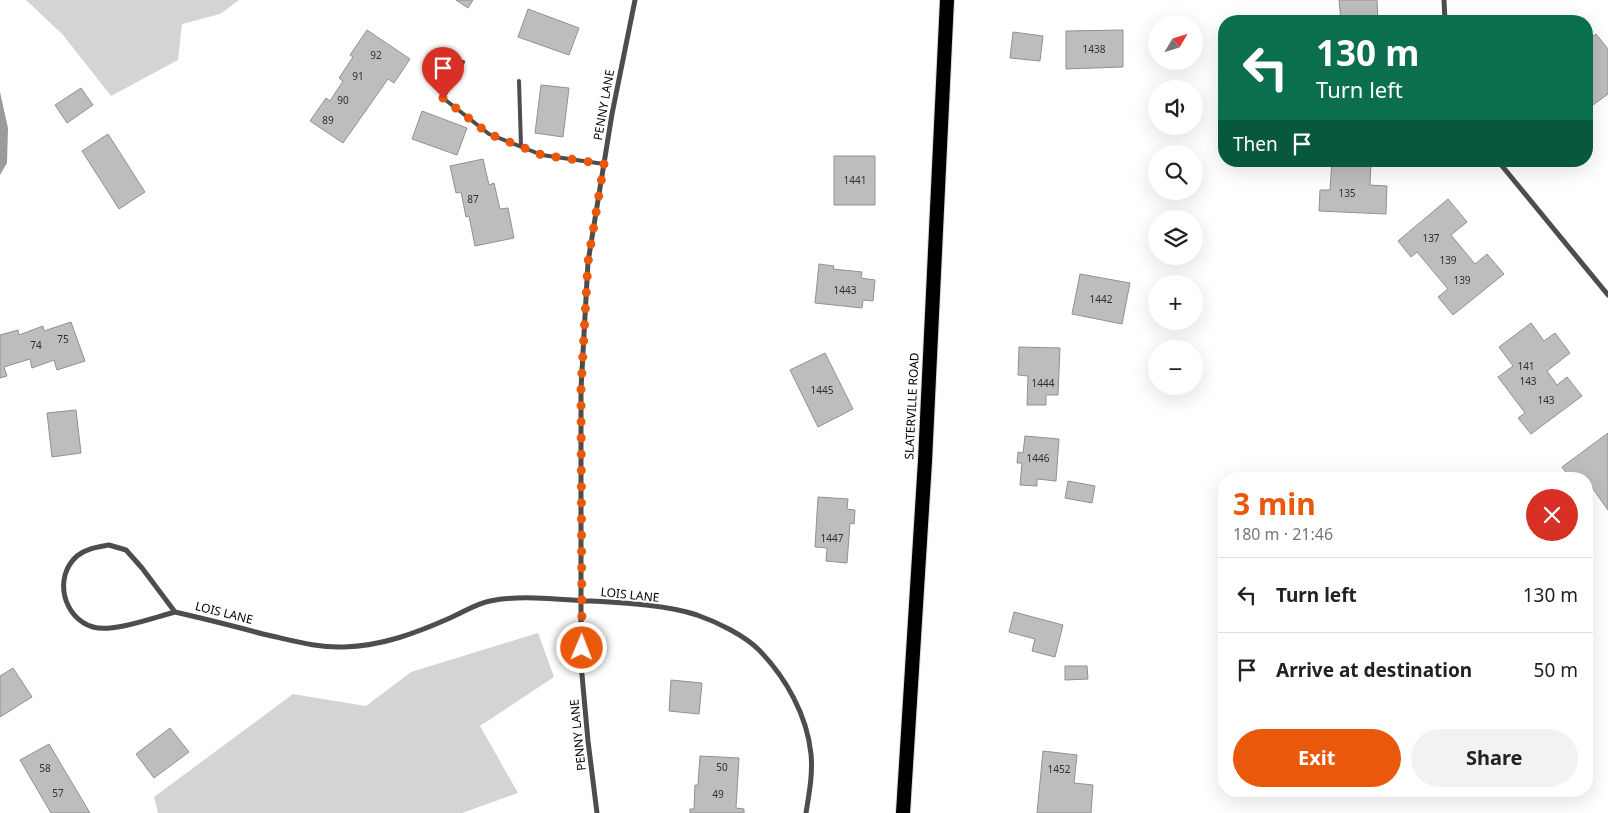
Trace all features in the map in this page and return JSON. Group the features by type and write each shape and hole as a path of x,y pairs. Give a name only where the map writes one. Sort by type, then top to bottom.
{"highway":[{"name":"SLATERVILLE ROAD","path":"903,813 925,460 947,0"}],"street":[{"name":"PENNY LANE","path":"597,813 581,664 581,389 588,262 612,114 635,0"},
{"path":"1444,0 1445,15"},
{"path":"1503,167 1608,295"},
{"name":"LOIS LANE","path":"175,612 126,550 110,545 92,548 77,556 66,571 63,588 67,604 78,618 92,627 108,629 175,612 316,647 346,647 375,644 406,637 474,606 520,597 620,603 682,611 699,616 729,629 758,649 798,705 804,721 811,755 811,784 806,813"}],"lane":[{"path":"463,62 443,98 489,134 542,155 604,164"},
{"path":"520,81 520,146"}],"shaded area":[{"path":"26,0 239,0 220,14 182,24 178,60 111,96 63,35"},
{"path":"0,92 8,128 7,163 0,175"},
{"path":"538,633 554,677 480,726 518,793 462,813 158,813 154,797 293,694 366,706 411,672"}],"building":[{"path":"456,0 473,0 468,8"},
{"path":"1339,0 1377,0 1378,15 1340,15"},
{"path":"528,9 579,28 569,55 518,37"},
{"path":"367,30 410,59 394,83 388,79 343,143 310,121 326,98 330,101 343,81 339,78 353,57 350,55"},
{"path":"1123,30 1123,67 1066,69 1066,31"},
{"path":"1013,32 1043,36 1040,61 1010,58"},
{"path":"1596,34 1608,49 1608,94 1593,105 1593,36"},
{"path":"541,85 569,88 563,137 535,133"},
{"path":"81,88 93,105 67,123 55,105"},
{"path":"422,111 467,128 457,155 412,139"},
{"path":"108,134 145,192 119,209 82,151"},
{"path":"834,156 875,156 875,205 834,205"},
{"path":"483,159 489,185 494,183 500,209 508,208 514,238 475,246 469,216 466,217 461,192 456,193 450,166"},
{"path":"1332,167 1371,167 1370,185 1387,186 1386,214 1319,211 1320,190 1330,190"},
{"path":"1448,199 1467,222 1451,235 1475,264 1487,254 1504,274 1453,315 1438,297 1448,289 1417,252 1411,257 1398,241"},
{"path":"819,264 834,266 833,269 862,272 861,278 875,280 873,301 863,300 862,308 815,303"},
{"path":"1080,274 1130,283 1122,324 1072,314"},
{"path":"71,322 85,361 57,370 54,360 32,368 30,359 4,367 7,376 0,378 0,335 18,330 19,335 43,326 44,331"},
{"path":"1531,323 1544,341 1555,333 1570,353 1547,371 1557,385 1567,377 1582,396 1531,434 1518,418 1525,413 1498,377 1513,366 1499,347"},
{"path":"1019,347 1060,348 1058,395 1046,395 1046,405 1027,405 1028,376 1018,375"},
{"path":"825,353 853,409 818,427 790,370"},
{"path":"76,410 81,453 52,457 47,413"},
{"path":"1608,433 1608,510 1593,489 1593,472 1566,472 1562,467"},
{"path":"1025,436 1059,439 1056,481 1037,479 1037,486 1020,485 1022,463 1017,463 1018,452 1023,453"},
{"path":"1068,481 1095,486 1092,503 1065,498"},
{"path":"818,497 848,499 847,509 855,510 854,524 850,523 847,563 826,561 827,548 815,547"},
{"path":"1014,612 1063,625 1055,657 1032,651 1035,639 1009,632"},
{"path":"1065,666 1087,666 1088,679 1065,680"},
{"path":"13,668 32,697 0,717 0,676"},
{"path":"671,680 702,683 699,714 669,711"},
{"path":"170,728 189,752 154,778 136,754"},
{"path":"49,744 90,813 51,813 20,760"},
{"path":"1043,751 1077,755 1074,783 1093,785 1091,813 1037,813"},
{"path":"700,756 739,758 736,808 744,809 744,813 690,813 690,809 694,809 695,785 698,785"}],"route":[{"path":"443,98 489,134 542,155 604,164 588,262 581,389 582,648"}]}
